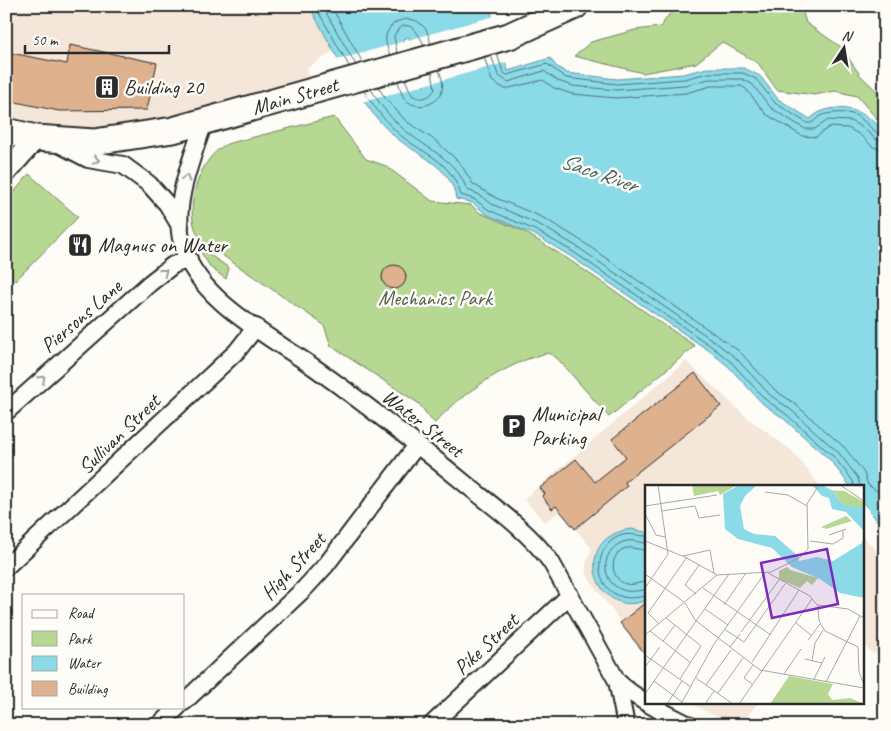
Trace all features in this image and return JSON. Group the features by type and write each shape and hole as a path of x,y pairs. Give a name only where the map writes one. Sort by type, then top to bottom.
{"main road":[{"name":"Main Street","path":"6,131 44,139 94,142 173,130 509,36 575,6"}],"street":[{"path":"180,226 184,184 204,122"},
{"path":"6,172 44,139 88,159 124,165 149,184 167,204 180,226"},
{"name":"Water Street","path":"180,226 182,244 195,271 220,301 417,445 526,534 551,562 617,681"},
{"name":"Piersons Lane","path":"6,412 150,283 173,265 189,259"},
{"name":"Sullivan Street","path":"6,567 230,358 256,327"},
{"name":"High Street","path":"185,701 304,590 326,565 417,445"},
{"name":"Pike Street","path":"431,725 570,595"},
{"path":"617,681 626,725"},
{"path":"617,681 628,691 645,702"},
{"path":"649,704 689,725"},
{"path":"159,725 177,708"}],"shaded area":[{"path":"6,6 309,6 334,51 307,68 312,91 173,130 6,131"},
{"path":"686,361 745,416 792,451 819,485 645,485 645,654 591,582 586,572 586,563 592,549 560,511 545,522 524,499"},
{"path":"864,537 885,560 885,647 874,654 864,646"},
{"path":"691,704 757,704 739,725 734,725"}],"green space":[{"path":"680,6 801,6 806,23 841,47 860,75 885,99 885,120 877,119 857,96 835,91 815,95 777,90 758,63 722,42 696,63 643,73 574,56 591,42 635,30 660,27 674,8"},
{"name":"Mechanics Park","path":"334,117 366,159 386,166 432,201 471,205 480,213 523,231 568,259 695,346 609,417 557,358 548,353 518,363 487,380 458,401 435,423 418,403 331,346 324,325 206,244 197,234 193,220 192,205 195,189 209,160 219,149 230,143"},
{"path":"29,174 78,217 15,281 6,273 6,202"},
{"path":"197,246 229,268 226,279 211,268"}],"water":[{"name":"Saco River","path":"309,6 496,6 490,8 508,71 550,58 556,66 567,73 617,79 683,74 707,68 744,68 760,76 778,99 810,119 829,109 839,108 860,113 870,119 885,134 885,531 864,504 864,485 849,485 831,461 783,418 763,404 728,366 708,350 570,256 535,235 486,214 473,203 456,199 448,177 431,162 393,135 369,108 347,74","holes":["409,37 424,86 420,87 404,39"]},
{"path":"631,529 645,532 645,600 628,604 614,599 603,589 596,576 595,561 600,547 612,535"}],"pier":[{"path":"494,16 508,62 362,102 337,60"}],"building":[{"name":"Building 20","path":"70,45 157,63 147,110 59,111 6,100 6,52 67,64"},
{"path":"389,265 399,265 406,272 406,282 399,289 389,289 382,282 382,272"},
{"path":"695,373 721,406 625,482 627,486 575,529 556,506 552,509 542,496 545,494 540,488 576,459 595,482 626,457 612,439"},
{"path":"645,603 645,654 620,623"}],"place":[{"name":"Building 20","path":"107,87"},
{"name":"Magnus on Water","path":"80,245"},
{"name":"Municipal Parking","path":"514,426"}]}
